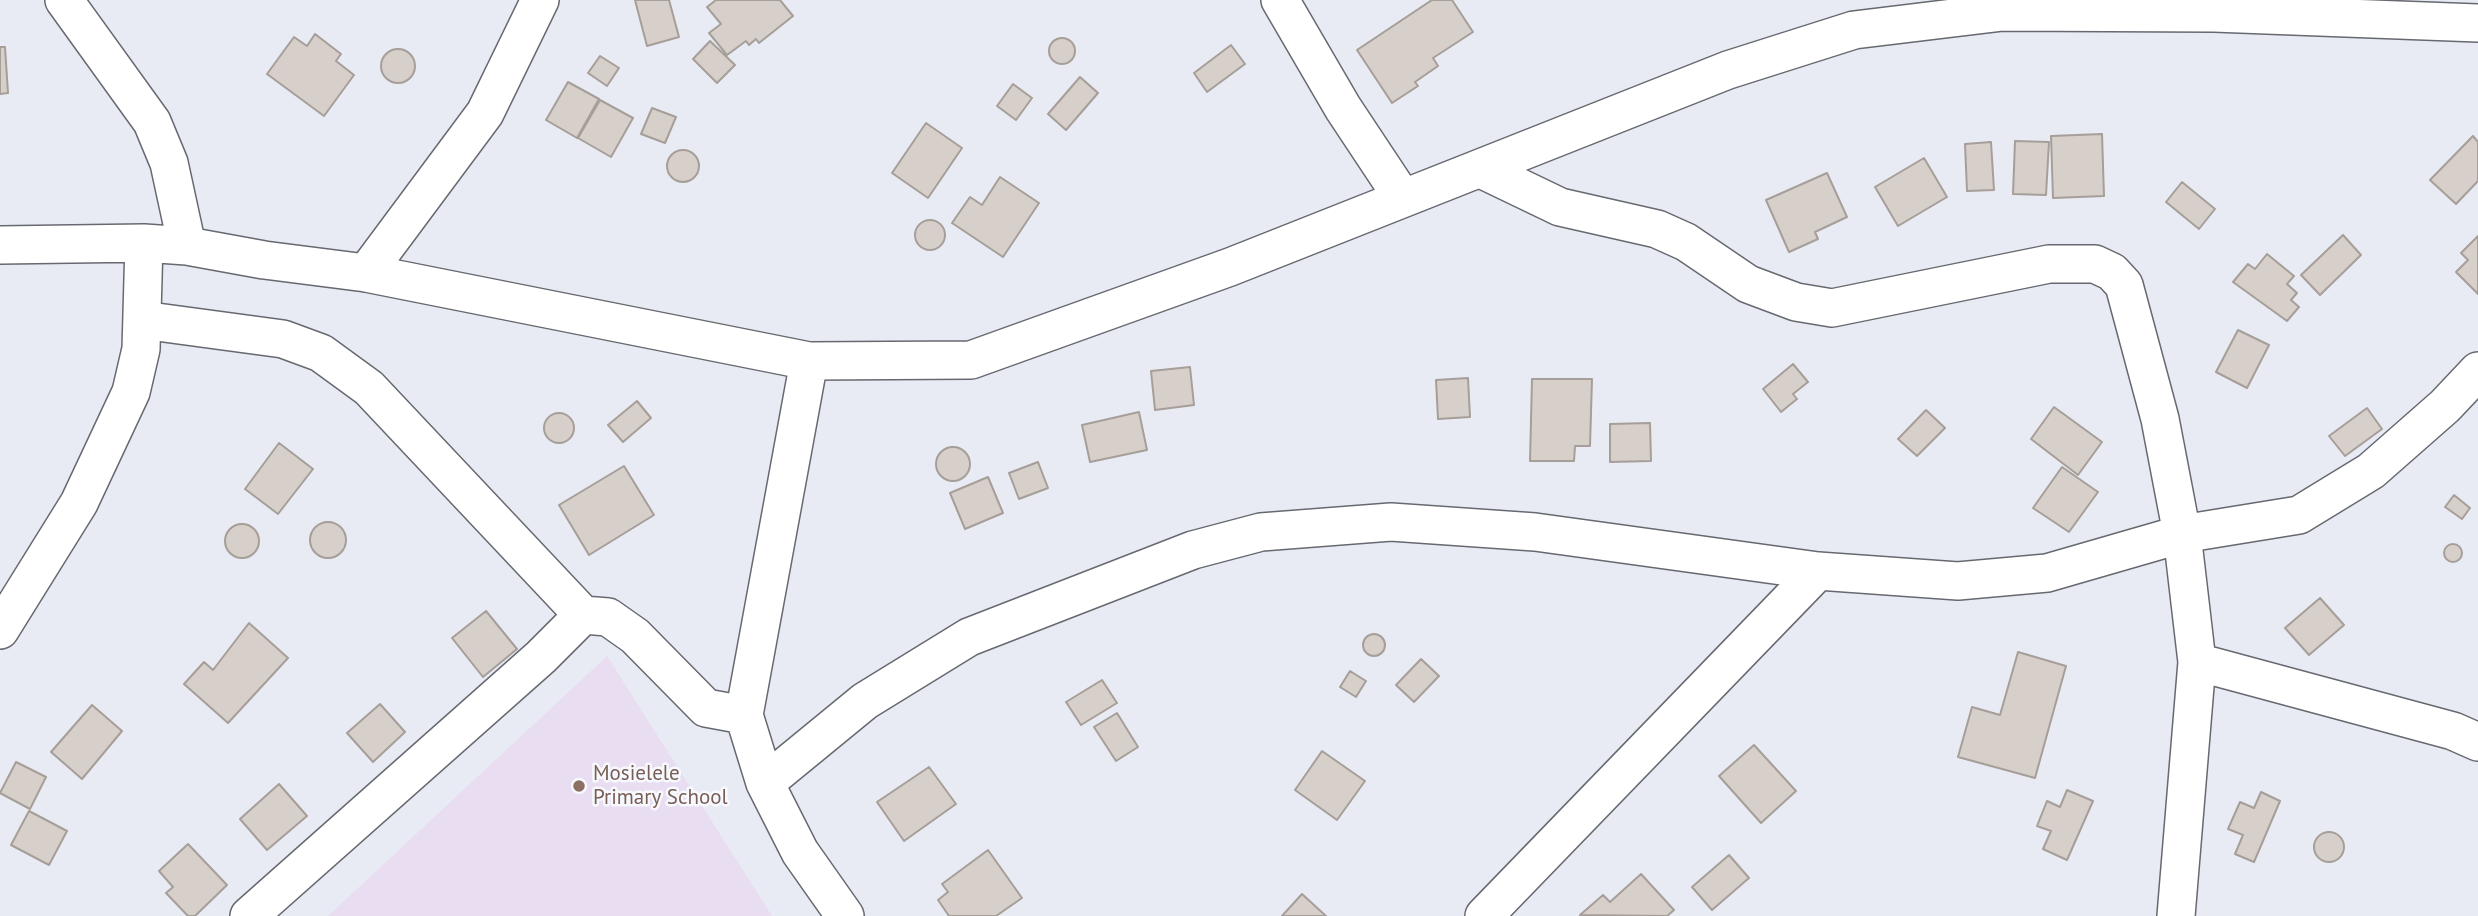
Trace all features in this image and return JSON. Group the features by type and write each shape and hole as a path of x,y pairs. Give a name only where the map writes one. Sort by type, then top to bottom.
{"street":[{"path":"64,0 152,122 169,163 187,246"},
{"path":"366,273 485,113 540,0"},
{"path":"1280,0 1343,108 1402,197"},
{"path":"0,245 144,243 187,246 264,260 366,273 809,361 971,360 1230,267 1728,70 1854,30 2001,6 2478,23"},
{"path":"1481,169 1560,207 1657,229 1686,242 1748,284 1796,302 1832,308 2049,264 2095,264 2112,272 2124,285 2160,419 2182,534 2197,662 2176,916"},
{"path":"0,630 79,503 131,392 141,349 144,243"},
{"path":"142,320 283,339 321,353 369,387 583,615 608,617 635,636 706,708 744,716"},
{"path":"809,361 744,716 765,783 800,852 845,916"},
{"path":"765,783 865,701 969,637 1194,550 1261,532 1391,522 1535,532 1818,571 1958,581 2047,573 2182,534 2299,515 2328,500 2371,471 2445,406 2478,371"},
{"path":"1484,916 1818,571"},
{"path":"249,916 541,657 583,615"},
{"path":"2197,662 2453,731 2478,742"}],"shaded area":[{"name":"Mosielele Primary School","path":"607,656 772,916 328,916"}],"building":[{"path":"635,0 669,0 679,37 647,46"},
{"path":"716,0 780,0 793,16 759,43 756,39 749,45 746,41 727,55 709,33 721,24 707,7"},
{"path":"1432,0 1452,0 1473,32 1433,58 1438,66 1415,82 1418,86 1392,103 1357,50"},
{"path":"315,34 341,54 336,61 354,75 324,116 267,74 294,37 307,46"},
{"path":"1062,38 1071,42 1075,51 1071,60 1062,64 1053,60 1049,51 1053,42"},
{"path":"710,41 735,65 717,83 693,59"},
{"path":"1231,45 1245,64 1207,92 1194,73"},
{"path":"0,47 5,47 8,93 0,94"},
{"path":"398,49 410,54 415,66 410,78 398,83 386,78 381,66 386,54"},
{"path":"600,56 619,68 607,86 588,73"},
{"path":"1080,77 1098,93 1066,130 1048,114"},
{"path":"568,82 599,99 577,138 546,120"},
{"path":"1013,84 1032,98 1016,120 997,106"},
{"path":"600,100 633,118 611,157 578,138"},
{"path":"652,108 676,117 665,143 641,134"},
{"path":"926,123 962,148 928,198 892,173"},
{"path":"2102,134 2104,196 2053,198 2051,136"},
{"path":"2473,136 2478,142 2478,181 2456,204 2430,180"},
{"path":"2015,141 2049,142 2046,195 2013,194"},
{"path":"1991,142 1994,190 1967,191 1965,144"},
{"path":"683,150 694,155 699,166 694,177 683,182 672,177 667,166 672,155"},
{"path":"1924,158 1947,197 1898,226 1875,187"},
{"path":"1827,173 1847,217 1815,232 1818,239 1789,252 1766,200"},
{"path":"1000,177 1039,203 1003,257 952,223 970,197 982,205"},
{"path":"2182,182 2215,209 2199,229 2166,202"},
{"path":"930,220 941,224 945,235 941,246 930,250 919,246 915,235 919,224"},
{"path":"2343,235 2361,255 2320,295 2301,275"},
{"path":"2478,236 2478,294 2456,272 2468,260 2461,253"},
{"path":"2267,254 2294,276 2287,284 2297,293 2291,300 2299,307 2287,321 2233,282 2248,264 2255,269"},
{"path":"2238,330 2269,345 2247,388 2216,372"},
{"path":"1793,364 1808,382 1793,394 1797,399 1781,412 1763,389"},
{"path":"1190,367 1194,405 1155,410 1151,371"},
{"path":"1468,378 1470,417 1438,419 1436,380"},
{"path":"1532,379 1592,379 1590,446 1575,446 1574,461 1530,461"},
{"path":"637,401 651,418 623,442 608,425"},
{"path":"2054,407 2102,442 2078,475 2031,439"},
{"path":"2367,408 2382,429 2345,456 2329,436"},
{"path":"1926,410 1945,428 1917,456 1898,439"},
{"path":"1139,412 1147,450 1090,462 1082,425"},
{"path":"559,413 570,417 574,428 570,439 559,443 548,439 544,428 548,417"},
{"path":"1650,423 1651,461 1610,462 1610,424"},
{"path":"279,443 313,469 278,514 245,489"},
{"path":"953,447 965,452 970,464 965,476 953,481 941,476 936,464 941,452"},
{"path":"1038,462 1048,488 1019,499 1009,473"},
{"path":"624,466 654,515 589,555 559,505"},
{"path":"2062,467 2098,492 2069,532 2033,508"},
{"path":"988,477 1003,513 965,529 950,493"},
{"path":"2454,495 2470,508 2462,519 2445,507"},
{"path":"328,522 340,528 346,540 340,552 328,558 316,552 310,540 316,528"},
{"path":"242,524 254,529 259,541 254,553 242,558 230,553 225,541 230,529"},
{"path":"2453,544 2459,547 2462,553 2459,559 2453,562 2447,559 2444,553 2447,547"},
{"path":"2320,598 2344,625 2309,655 2285,628"},
{"path":"486,611 517,649 483,677 452,638"},
{"path":"249,623 288,658 228,723 184,684 204,662 213,670"},
{"path":"1370,634 1378,634 1385,641 1385,649 1378,656 1370,656 1363,649 1363,641"},
{"path":"2018,652 2066,666 2035,778 1958,757 1972,707 2000,715"},
{"path":"1421,659 1439,676 1414,702 1396,685"},
{"path":"1350,671 1366,681 1356,697 1340,687"},
{"path":"1102,680 1117,703 1081,725 1066,702"},
{"path":"380,704 405,732 373,762 347,733"},
{"path":"92,705 122,731 82,779 51,752"},
{"path":"1117,713 1138,747 1116,761 1094,727"},
{"path":"1754,745 1796,791 1761,823 1719,776"},
{"path":"1322,751 1365,781 1337,820 1295,790"},
{"path":"16,762 46,777 30,809 0,793"},
{"path":"929,767 956,804 904,841 877,802"},
{"path":"279,784 307,816 267,850 240,819"},
{"path":"2067,790 2093,801 2067,860 2043,849 2051,831 2037,826 2047,801 2060,807"},
{"path":"2261,792 2280,801 2254,862 2235,854 2243,835 2228,829 2240,802 2254,808"},
{"path":"29,811 67,831 49,865 11,845"},
{"path":"2329,832 2340,836 2344,847 2340,858 2329,862 2318,858 2314,847 2318,836"},
{"path":"188,844 227,885 195,916 188,916 166,893 173,887 159,871"},
{"path":"988,850 1022,898 996,916 949,916 938,900 948,892 942,884"},
{"path":"1729,855 1749,878 1712,910 1692,887"},
{"path":"1641,874 1674,910 1667,916 1580,915 1603,895 1610,902"},
{"path":"1302,894 1326,916 1282,916"}],"place":[{"name":"Mosielele Primary School","path":"579,786"}]}
